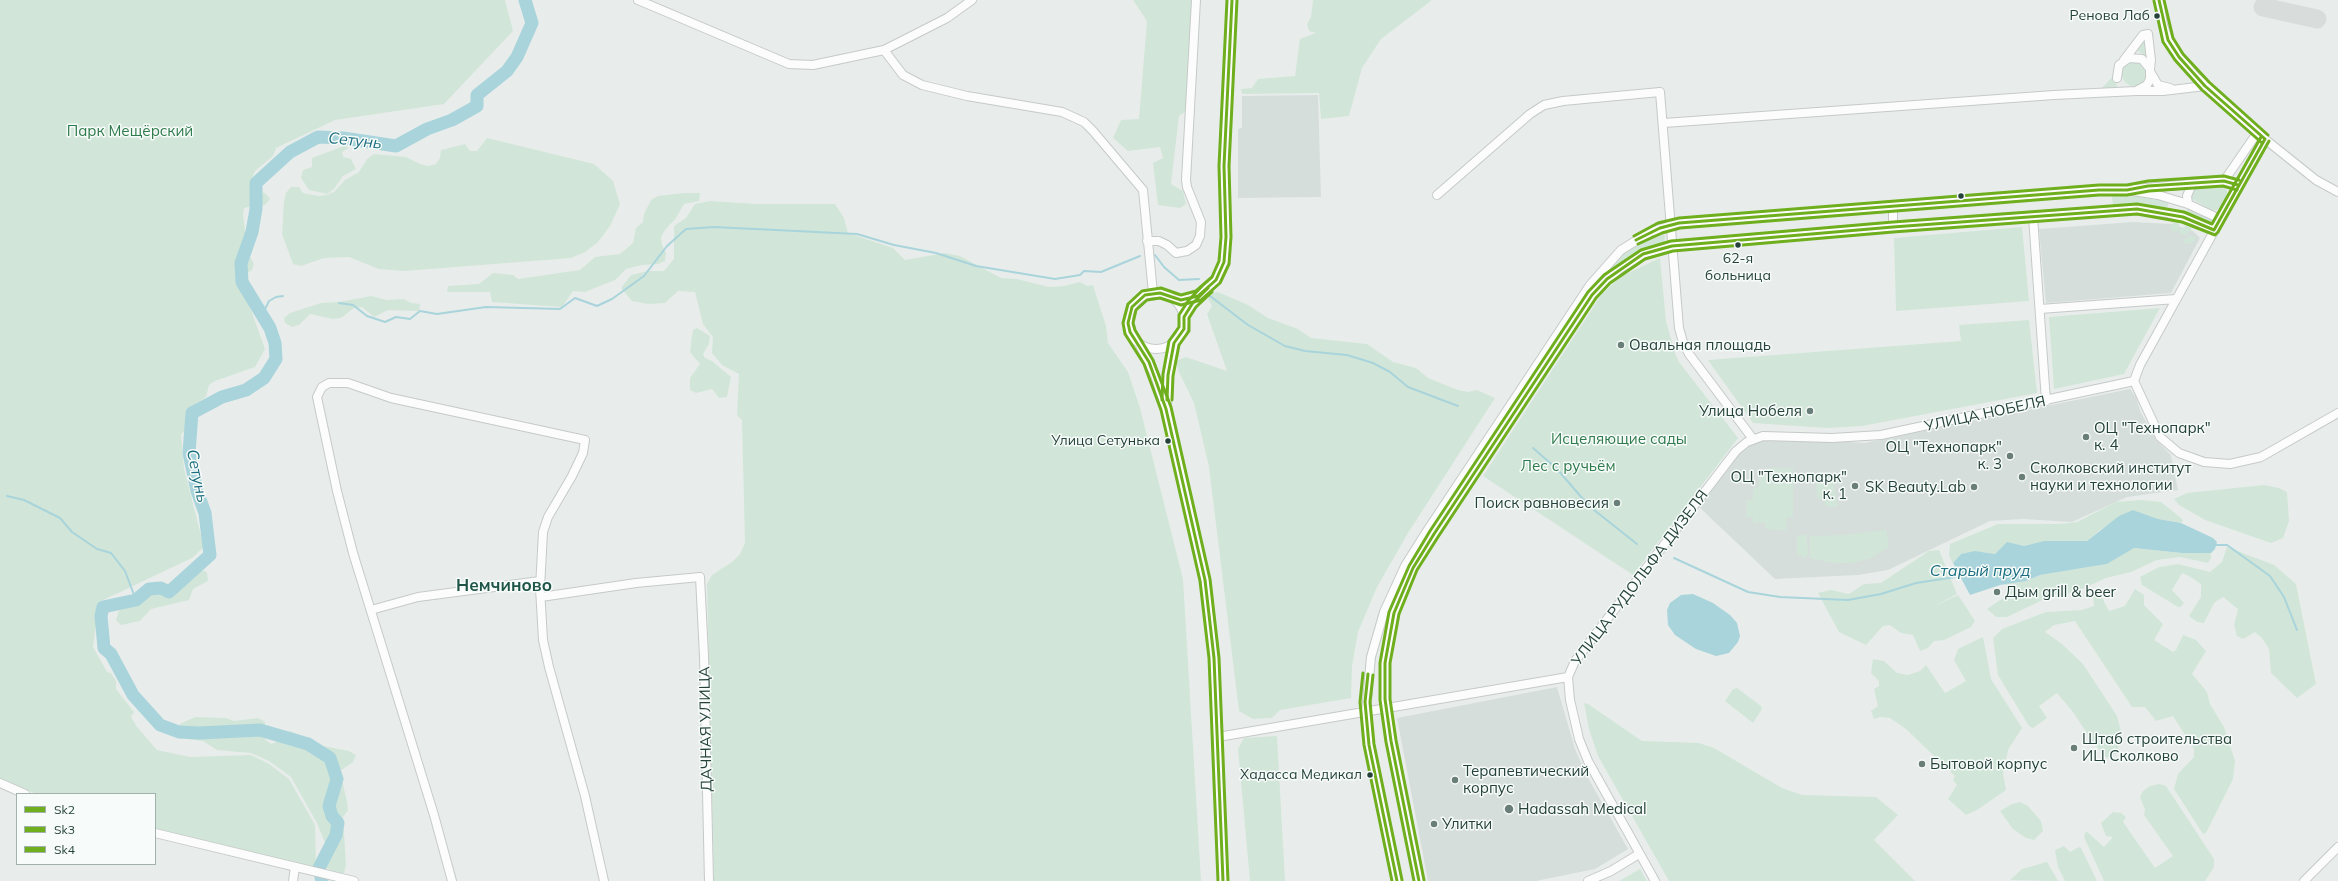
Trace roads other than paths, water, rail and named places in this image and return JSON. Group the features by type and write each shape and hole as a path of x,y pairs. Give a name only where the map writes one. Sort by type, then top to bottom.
{"street":[{"path":"638,0 789,64 813,65 884,50 947,18 972,0"},
{"path":"1147,241 1159,241 1167,245 1176,253 1187,251 1196,246 1200,236 1201,222 1187,187 1186,180 1196,0"},
{"path":"1184,317 1198,296 1216,280 1224,262 1226,237 1224,166 1232,0"},
{"path":"2159,0 2163,25 2168,40 2179,57 2205,86 2257,133 2316,180 2338,192"},
{"path":"2117,78 2117,71 2123,60 2143,34 2148,34 2151,60 2150,71 2147,84 2136,91"},
{"path":"884,50 903,75 922,85 967,96 1062,112 1084,122 1143,190 1153,293"},
{"path":"2123,60 2136,57 2142,59 2158,85 2175,88"},
{"path":"1664,123 2080,94 2163,91 2175,88 2205,86"},
{"path":"1437,195 1530,114 1553,102 1660,92 1664,123 1679,328 1683,342 1753,439"},
{"path":"2224,181 2257,133"},
{"path":"2265,139 2238,185 2140,365 2134,381 2160,437 2179,453 2204,462 2230,464 2261,457 2338,414"},
{"path":"1396,881 1369,745 1366,712 1367,683 1376,635 1392,591 1427,531 1599,273 1630,243 1650,232 1671,225 1893,206 2127,190 2148,186 2224,181 2238,185"},
{"path":"2188,204 2187,196 2192,184"},
{"path":"2127,190 2158,195 2188,204 2220,219"},
{"path":"1893,206 1893,226"},
{"path":"1419,881 1391,741 1386,708 1385,663 1394,613 1413,568 1434,534 1592,295 1607,280 1630,262 1654,250 1672,246 1893,226 2130,210 2154,210 2183,217 2214,230"},
{"path":"2033,217 2046,401"},
{"path":"1166,409 1168,375 1174,343 1184,329 1184,317 1182,310 1173,299 1167,295 1153,293 1138,300 1129,315 1130,332 1140,345 1155,375 1166,409 1204,580 1214,658 1223,881"},
{"path":"1173,299 1182,300 1198,296"},
{"path":"2040,309 2176,300"},
{"path":"1140,345 1157,350 1174,343"},
{"name":"УЛИЦА НОБЕЛЯ","path":"1753,439 1776,435 1859,438 1904,431 2134,381"},
{"path":"452,881 434,815 353,553 318,412 317,397 319,392 329,383 348,383 391,398 585,440 583,453 572,476 548,517 543,532 540,581 543,640 549,667 585,796 604,881"},
{"name":"УЛИЦА РУДОЛЬФА ДИЗЕЛЯ","path":"1655,881 1588,761 1580,739 1570,700 1568,677 1575,661 1736,452 1753,439"},
{"name":"ДАЧНАЯ УЛИЦА","path":"541,598 636,583 700,577 704,656 709,881"},
{"path":"371,610 418,597 540,581"},
{"path":"1218,737 1568,677"},
{"path":"0,783 23,793"},
{"path":"156,833 224,848 354,881"},
{"path":"2304,881 2338,846"},
{"path":"1588,881 1611,871 1639,854"},
{"path":"293,881 295,867"}],"water":[{"name":"Старый пруд","path":"2133,510 2158,519 2181,523 2213,538 2217,542 2215,549 2211,553 2182,553 2134,548 2107,564 2040,575 2026,581 2000,585 1970,595 1953,563 1961,554 1975,551 1995,554 2007,542 2024,546 2044,541 2087,541 2119,516"},
{"path":"1693,594 1713,603 1730,615 1737,623 1740,636 1738,642 1729,653 1716,656 1696,649 1675,635 1668,625 1667,610 1670,603 1681,595"}],"waterway":[{"name":"Сетунь","path":"322,881 319,868 336,835 338,823 332,816 329,806 337,779 330,758 308,744 260,730 199,733 179,732 160,725 133,695 111,654 104,648 101,616 103,607 136,600 149,589 161,588 169,592 210,555 205,513 197,491 189,453 192,413 222,397 246,390 264,378 276,359 275,343 270,328 242,282 241,263 252,232 256,209 256,183 290,152 318,137 343,138 396,146 427,129 452,120 477,106 477,95 507,71 517,57 532,23 525,0"},
{"path":"339,303 353,305 367,316 385,322 396,317 410,319 420,311 437,314 486,307 560,309 575,298 597,306 612,299 644,276 667,246 686,229 714,227 857,234 894,245 936,253 976,266 1055,279 1080,275 1084,271 1101,272 1140,256"},
{"path":"1155,255 1164,267 1179,280 1199,279"},
{"path":"262,315 269,301 276,297 283,296"},
{"path":"1210,296 1248,325 1285,346 1305,351 1347,355 1373,363 1390,372 1408,387 1458,406"},
{"path":"1533,448 1557,469 1589,506 1637,544"},
{"path":"7,496 24,500 60,518 72,532 97,549 111,553 125,571 136,600"},
{"path":"2214,545 2227,545 2270,576 2284,597 2297,630"},
{"path":"1674,558 1748,592 1780,597 1848,600 1881,594 1916,583 1962,576"}],"place":[{"name":"Ренова Лаб","path":"2157,16"},
{"name":"62-я больница","path":"1738,245"},
{"name":"Овальная площадь","path":"1621,345"},
{"name":"Улица Нобеля","path":"1810,411"},
{"name":"ОЦ \"Технопарк\" к. 4","path":"2086,437"},
{"name":"Улица Сетунька","path":"1168,441"},
{"name":"ОЦ \"Технопарк\" к. 3","path":"2010,456"},
{"name":"Сколковский институт науки и технологии","path":"2022,477"},
{"name":"ОЦ \"Технопарк\" к. 1","path":"1855,486"},
{"name":"SK Beauty.Lab","path":"1974,487"},
{"name":"Поиск равновесия","path":"1617,503"},
{"name":"Дым grill & beer","path":"1997,592"},
{"name":"Штаб строительства ИЦ Сколково","path":"2074,748"},
{"name":"Бытовой корпус","path":"1922,764"},
{"name":"Хадасса Медикал","path":"1370,775"},
{"name":"Терапевтический корпус","path":"1455,780"},
{"name":"Hadassah Medical","path":"1509,809"},
{"name":"Улитки","path":"1434,824"}],"district":[{"name":"Немчиново","path":"504,586"}],"park label":[{"name":"Парк Мещёрский","path":"130,131"},
{"name":"Исцеляющие сады","path":"1619,439"},
{"name":"Лес с ручьём","path":"1568,466"}]}
